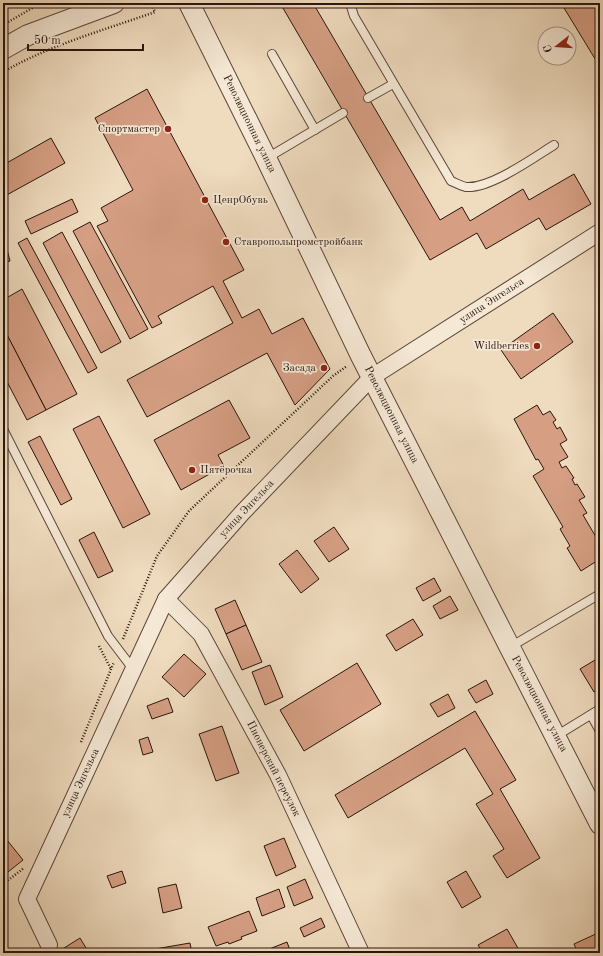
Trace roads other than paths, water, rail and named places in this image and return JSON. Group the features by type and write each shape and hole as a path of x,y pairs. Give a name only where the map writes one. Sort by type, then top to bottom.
{"street":[{"path":"3,49 28,35 114,3"},
{"name":"Революционная улица","path":"189,3 372,377 600,824"},
{"name":"улица Энгельса","path":"49,945 27,899 166,599 242,513 372,377 600,232"},
{"name":"Пионерский переулок","path":"166,599 201,634 278,775 361,953"}],"lane":[{"path":"350,3 354,16 451,181 464,187 478,186 497,179 554,145"},
{"path":"272,54 315,130"},
{"path":"368,98 394,84"},
{"path":"266,158 343,113"},
{"path":"3,429 108,636 133,669"},
{"path":"509,647 600,594"},
{"path":"556,736 600,709"},
{"path":"591,715 600,731"}],"place":[{"name":"Спортмастер","path":"168,129"},
{"name":"ЦенрОбувь","path":"205,200"},
{"name":"Ставропольпромстройбанк","path":"226,242"},
{"name":"Wildberries","path":"537,346"},
{"name":"Засада","path":"324,368"},
{"name":"Пятёрочка","path":"192,470"}]}
